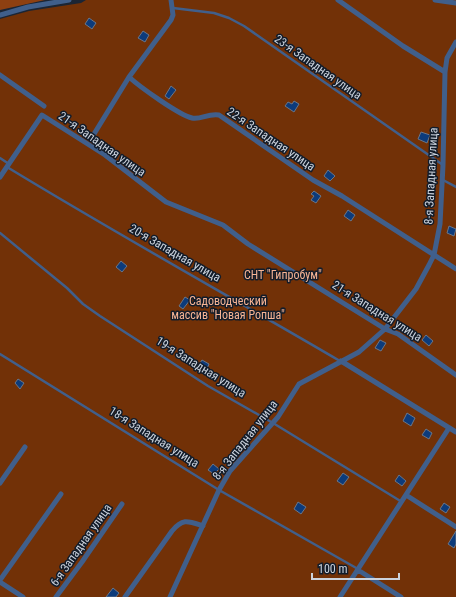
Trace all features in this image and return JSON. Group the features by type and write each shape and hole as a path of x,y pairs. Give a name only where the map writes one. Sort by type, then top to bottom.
{"street":[{"path":"0,15 28,7 69,0"},
{"path":"94,134 129,77 171,20 173,8 171,0"},
{"path":"338,0 403,46 445,72"},
{"path":"435,0 456,3"},
{"name":"8-я Западная улица","path":"170,597 219,490 230,471 278,417 299,384 359,352 384,329 416,289 434,255 440,224 445,72 447,58 456,42"},
{"path":"0,75 44,106"},
{"name":"22-я Западная улица","path":"129,77 183,116 194,119 212,114 219,115 313,180 342,196 456,269"},
{"name":"21-я Западная улица","path":"8,165 42,115 105,155 166,202 223,225 248,244 384,329 398,334 456,375"},
{"path":"0,177 8,165"},
{"name":"20-я Западная улица","path":"341,361 456,431"},
{"path":"340,597 449,428"},
{"path":"0,483 25,447"},
{"path":"23,597 0,581 61,494"},
{"path":"406,495 456,527"},
{"name":"6-я Западная улица","path":"56,597 122,504"},
{"path":"125,597 178,524 188,520 203,526"},
{"name":"18-я Западная улица","path":"358,570 400,597"}],"lane":[{"name":"23-я Западная улица","path":"173,8 214,13 239,23 443,165"},
{"name":"20-я Западная улица","path":"0,158 8,165 76,209 341,361"},
{"path":"442,180 456,187"},
{"name":"19-я Западная улица","path":"0,233 67,288 83,304 100,316 208,386 273,423 402,502"},
{"name":"18-я Западная улица","path":"0,354 219,490 358,570"}],"green space":[{"name":"Садоводческий массив \"Новая Ропша\"","path":"86,0 456,0 456,597 0,597 0,19 29,11 81,3"}],"shaded area":[{"path":"0,0 45,0 0,10"}],"building":[{"path":"89,18 96,23 92,29 85,24"},
{"path":"143,31 149,35 145,42 138,38"},
{"path":"171,86 176,90 169,99 165,96"},
{"path":"294,101 299,104 294,112 285,106 288,102 292,104"},
{"path":"421,132 430,135 427,143 418,139"},
{"path":"328,170 335,176 330,181 324,176"},
{"path":"314,191 321,196 316,203 311,200 314,196 311,194"},
{"path":"348,210 355,215 351,221 344,216"},
{"path":"449,226 456,229 454,236 447,233"},
{"path":"121,261 127,266 122,272 116,267"},
{"path":"185,297 190,300 183,309 179,306"},
{"path":"426,335 433,341 429,346 422,340"},
{"path":"380,340 386,343 381,351 375,348"},
{"path":"202,360 209,364 206,371 198,366"},
{"path":"18,379 24,383 20,389 15,383"},
{"path":"407,413 415,418 411,426 403,421"},
{"path":"426,429 432,433 429,439 422,435"},
{"path":"213,464 219,469 214,474 208,470"},
{"path":"343,473 349,477 343,485 337,481"},
{"path":"399,475 406,481 402,486 395,481"},
{"path":"298,502 306,507 301,514 294,509"},
{"path":"444,503 450,507 446,513 440,509"},
{"path":"456,531 456,544 454,548 448,544"},
{"path":"113,588 119,593 116,597 106,597"}],"park label":[{"name":"СНТ \"Гипробум\"","path":"283,275"}]}
